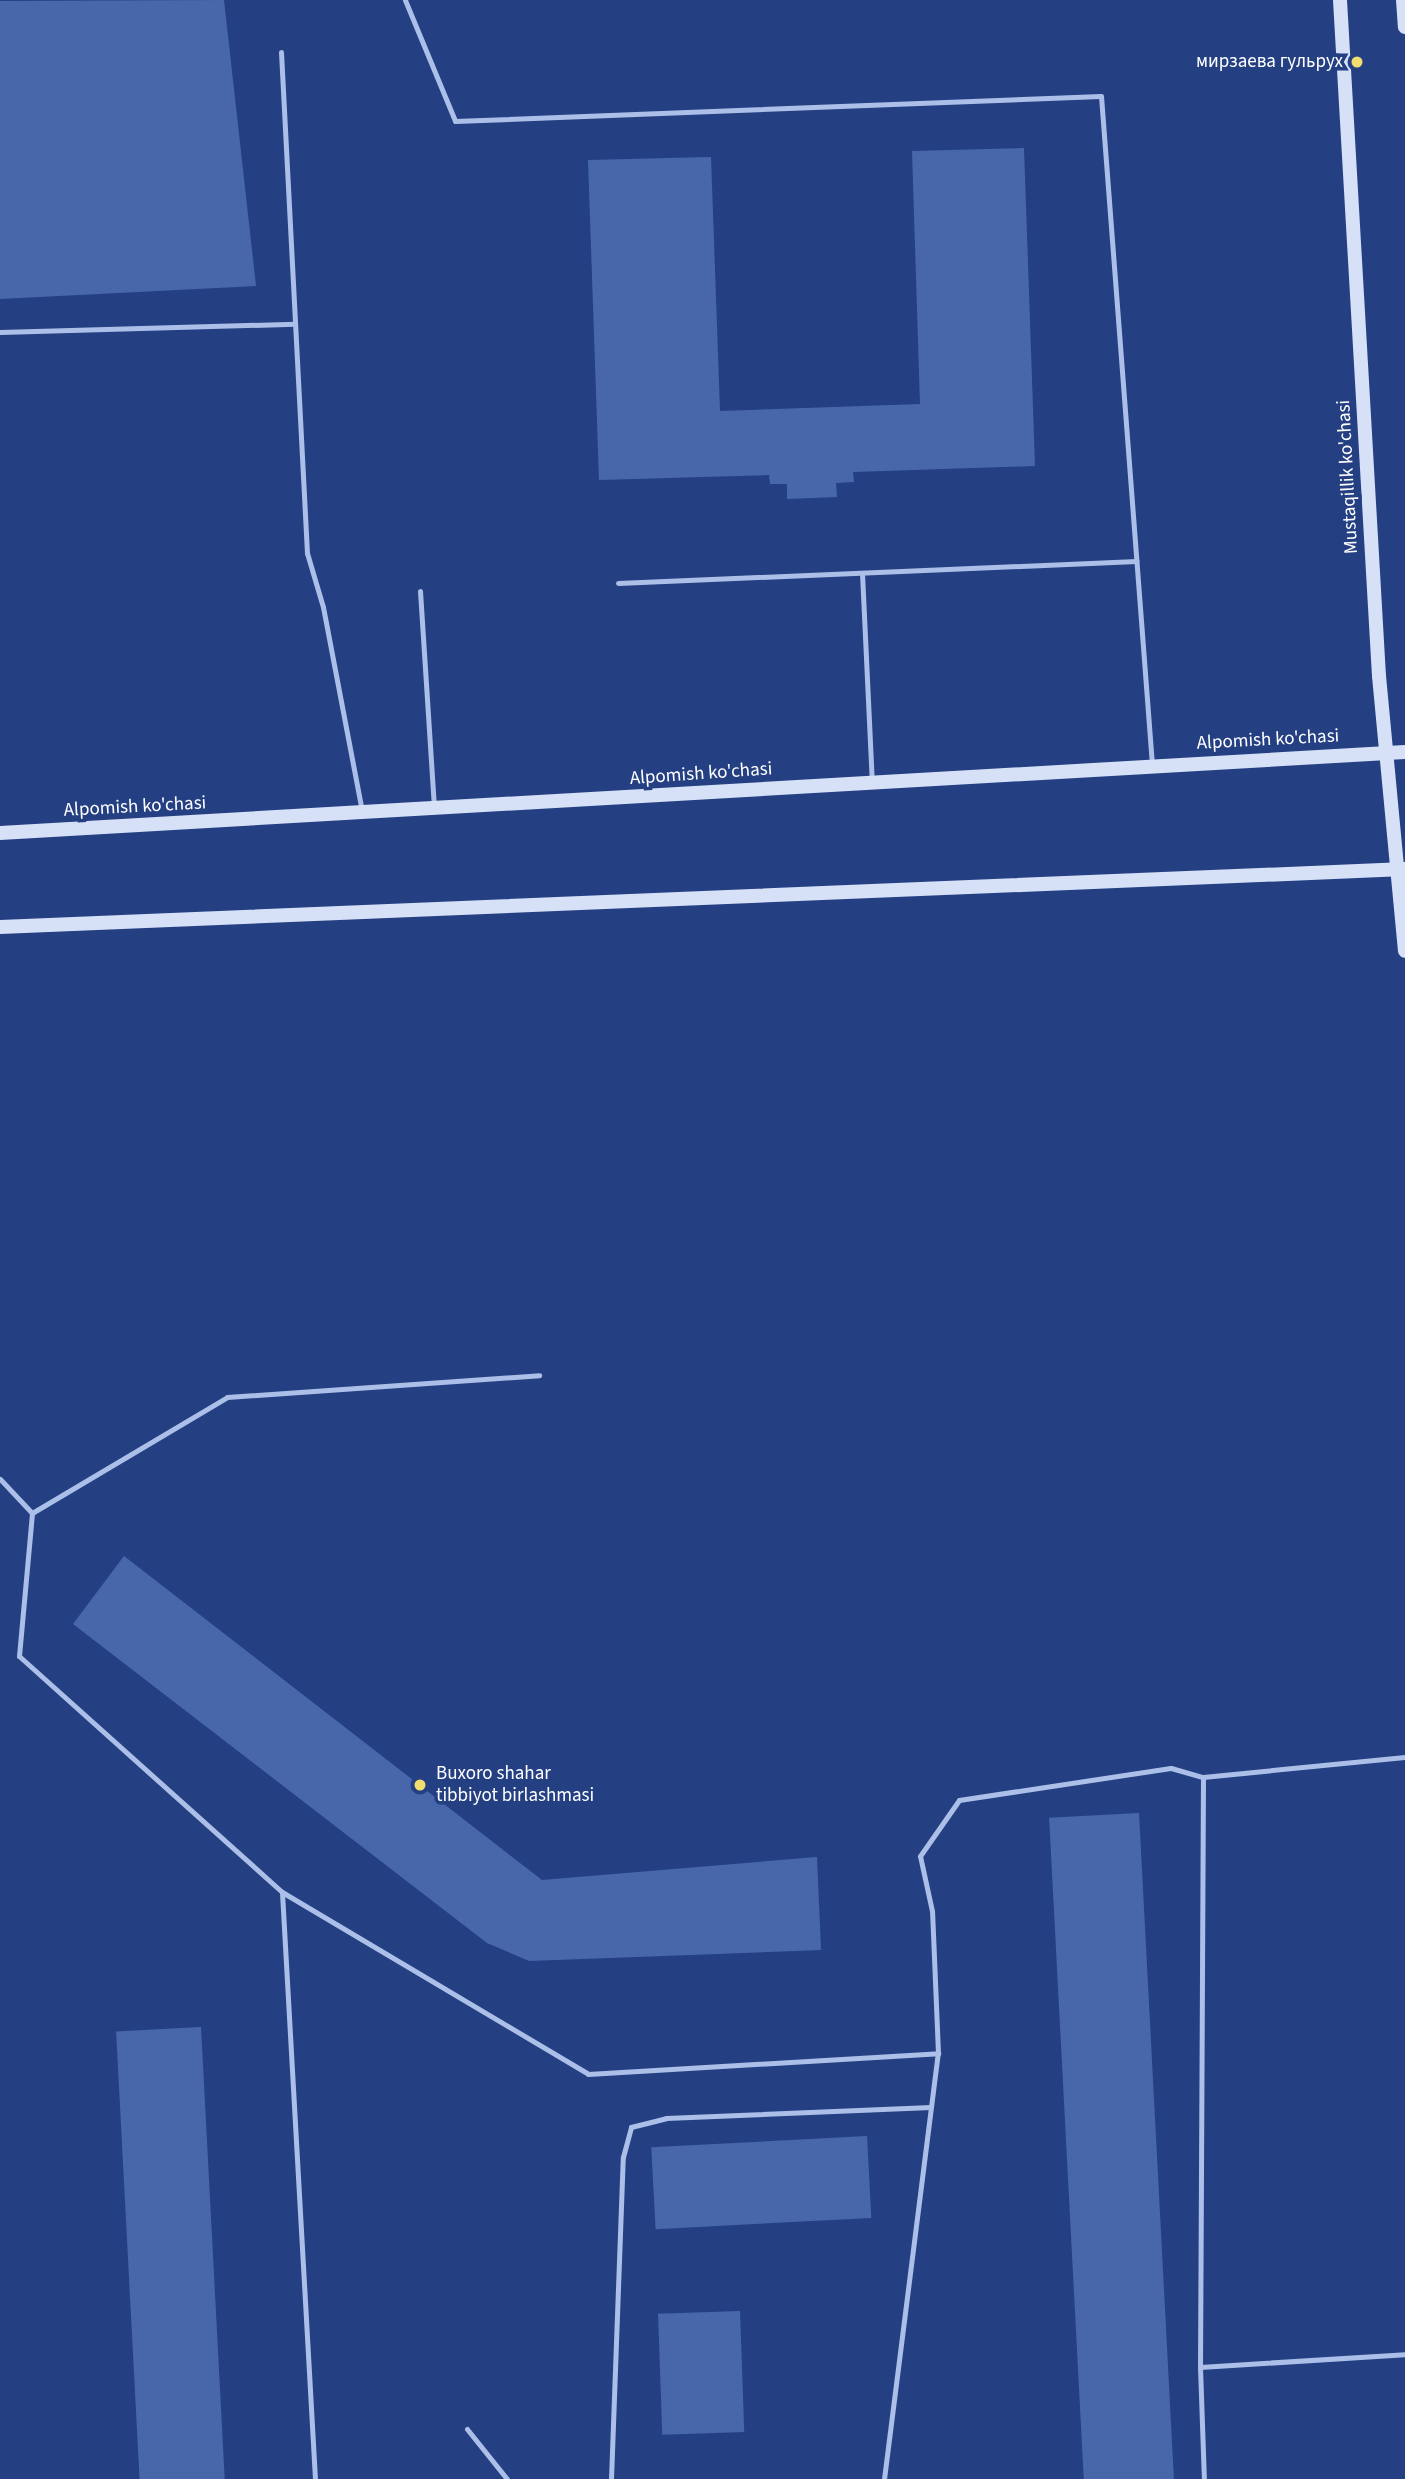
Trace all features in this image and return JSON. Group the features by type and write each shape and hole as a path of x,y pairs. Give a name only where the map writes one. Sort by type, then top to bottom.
{"main road":[{"name":"Mustaqillik ko'chasi","path":"1340,0 1378,662 1401,869 1405,951"},
{"path":"1403,0 1405,27"},
{"name":"Alpomish ko'chasi","path":"0,833 1405,752"},
{"path":"0,927 1401,869"}],"lane":[{"path":"405,0 454,121 1101,96 1153,765"},
{"path":"281,52 307,553 323,607 362,814"},
{"path":"0,332 295,324"},
{"path":"618,583 1137,561"},
{"path":"862,573 872,782"},
{"path":"420,591 434,810"},
{"path":"32,1513 227,1397 539,1375"},
{"path":"0,1479 32,1513 19,1656 282,1892 588,2074 938,2053"},
{"path":"884,2479 938,2053 932,1911 920,1856 959,1800 1171,1768 1203,1777 1405,1757"},
{"path":"1203,1777 1200,2367 1204,2479"},
{"path":"282,1892 315,2479"},
{"path":"611,2479 623,2157 631,2127 666,2118 931,2107"},
{"path":"1200,2367 1405,2354"},
{"path":"467,2429 507,2479"}],"building":[{"path":"224,0 256,286 0,299 0,1"},
{"path":"1024,148 1035,466 853,472 854,482 836,483 837,497 787,499 787,484 770,484 769,475 599,480 588,160 711,157 720,411 920,404 912,151"},
{"path":"124,1556 542,1880 817,1857 821,1950 529,1961 487,1943 73,1624"},
{"path":"1139,1813 1174,2479 1084,2479 1049,1818"},
{"path":"201,2027 225,2479 140,2479 116,2031"},
{"path":"867,2136 871,2218 656,2229 651,2147"},
{"path":"740,2311 744,2432 662,2435 658,2314"}],"place":[{"name":"мирзаева гульрух","path":"1357,62"},
{"name":"Buxoro shahar tibbiyot birlashmasi","path":"420,1785"}]}
